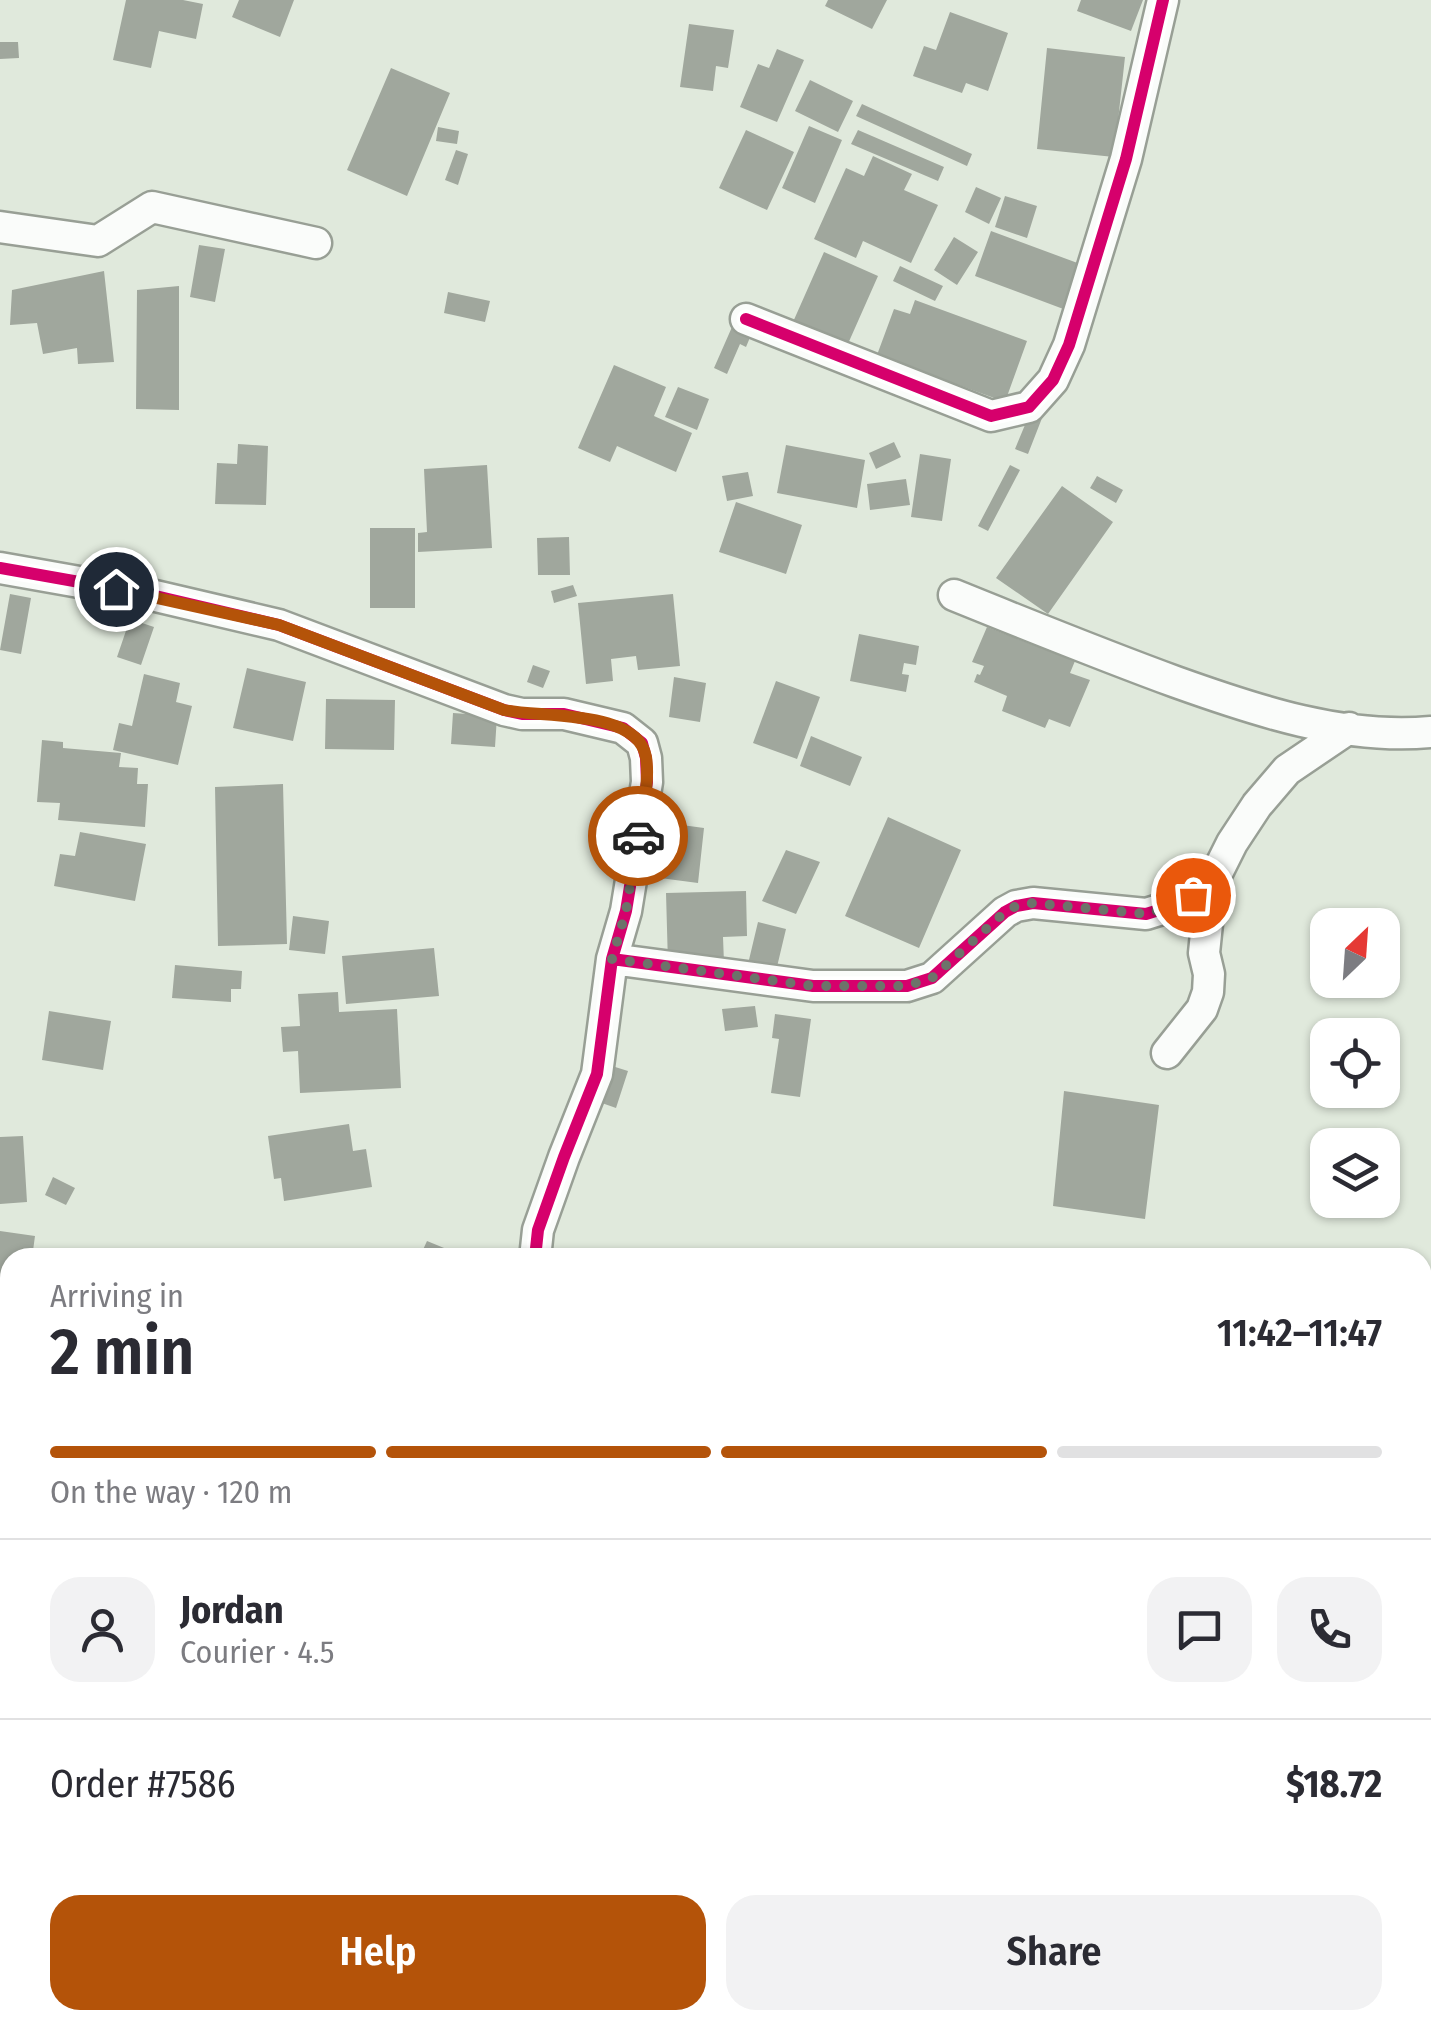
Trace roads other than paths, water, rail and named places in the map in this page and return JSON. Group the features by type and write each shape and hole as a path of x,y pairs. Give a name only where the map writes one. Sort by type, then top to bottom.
{"street":[{"path":"746,319 991,416 1029,407 1053,380 1069,345 1126,160 1163,0"},
{"path":"0,227 98,240 152,207 316,243"},
{"path":"0,568 147,594 279,625 504,710 564,714 623,728 642,742 647,782 626,911 612,959 597,1074 538,1230 536,1248"},
{"path":"954,596 1238,704 1307,722 1403,734 1431,732"},
{"path":"1167,1053 1202,1009 1208,992 1204,953 1211,884 1232,843 1287,770 1349,728"},
{"path":"612,959 813,986 906,986 932,978 1016,906 1033,903 1146,914 1175,905 1211,884"}]}
